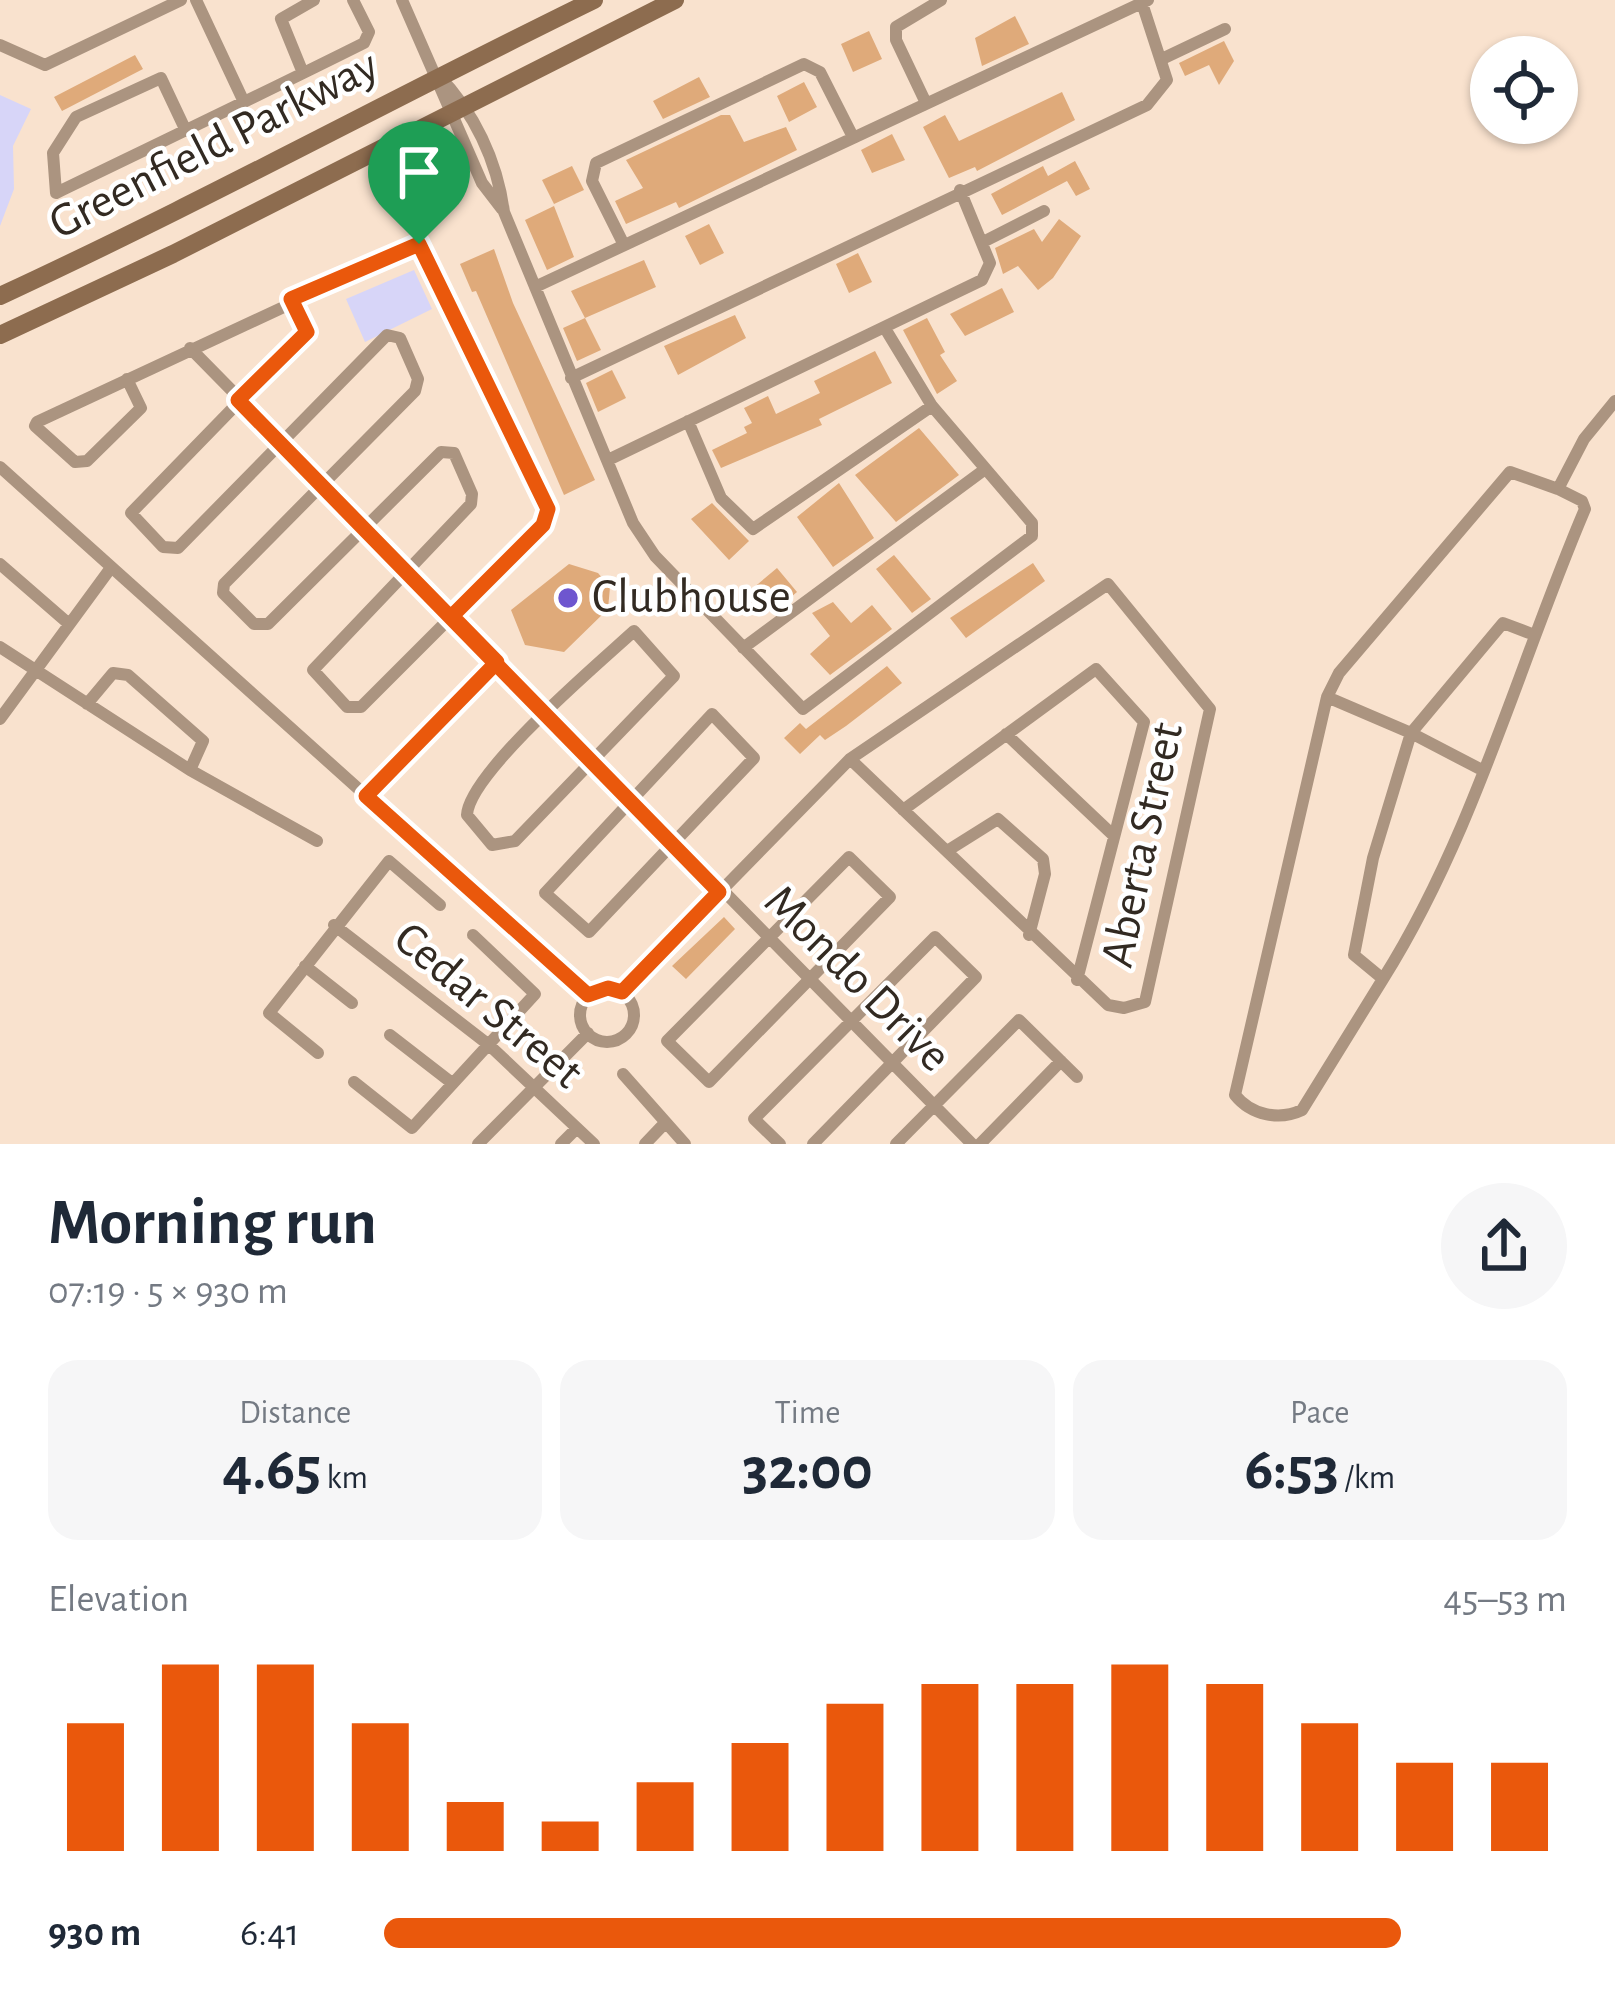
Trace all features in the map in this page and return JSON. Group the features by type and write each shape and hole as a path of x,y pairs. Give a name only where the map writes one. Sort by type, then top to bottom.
{"main road":[{"name":"Greenfield Parkway","path":"0,296 168,217 437,74 594,0"},
{"name":"Greenfield Parkway","path":"0,334 173,254 675,0"}],"street":[{"path":"0,45 45,65 181,0"},
{"path":"196,0 243,100"},
{"path":"304,74 281,20 314,0"},
{"path":"186,130 160,78 76,117 53,153 56,193 304,74 368,38 353,0"},
{"path":"402,0 437,74 458,106 482,183 504,212 633,523 655,556 803,709 1032,536 1032,523 932,406 886,330"},
{"path":"926,101 896,40 896,27 941,0"},
{"path":"535,287 1145,2 1167,80 1147,105 572,377"},
{"path":"1164,58 1225,29"},
{"path":"624,245 592,181 596,163 804,64 820,72 853,137"},
{"path":"608,460 982,280 990,263 959,190"},
{"path":"982,242 1044,212"},
{"path":"127,379 142,408 88,461 75,462 37,422 291,299 419,244 548,509 543,525 361,707 347,706 316,677 315,664 473,499 454,453 441,452 268,624 254,624 226,600 224,584 418,386 400,338 387,335 178,548 163,547 134,520 134,506 307,332 291,299"},
{"name":"Mondo Drive","path":"190,348 719,892 976,1144"},
{"path":"1558,489 1584,440 1615,401"},
{"path":"688,421 721,498 753,529 932,406"},
{"path":"0,467 588,995"},
{"path":"743,648 984,470"},
{"path":"1510,472 1558,489 1582,501 1585,509 1532,634 1431,903 1302,1111 1284,1118 1245,1107 1235,1095 1327,697 1339,673 1510,472"},
{"path":"0,564 69,624"},
{"path":"0,719 110,569"},
{"name":"Aberta Street","path":"622,992 850,759 1108,584 1210,709 1145,1002 1124,1008 1108,1005 1077,980 850,759"},
{"path":"1383,979 1354,955 1373,858 1411,733 1504,623 1532,634"},
{"path":"634,631 674,676 515,841 492,845 467,815 468,802 545,713 634,631"},
{"path":"0,647 190,770 317,841"},
{"path":"366,796 497,662"},
{"path":"903,810 1096,669 1144,722 1077,980"},
{"path":"87,704 113,674 128,675 203,741 190,770"},
{"path":"1327,697 1482,770"},
{"path":"712,714 754,758 589,932 545,893 631,801 712,714"},
{"path":"1006,734 1114,836"},
{"path":"947,850 998,819 1043,860 1029,935"},
{"path":"850,857 890,897 808,981 710,1082 668,1041 850,857"},
{"path":"318,1052 269,1013 334,925 389,861 440,905"},
{"name":"Cedar Street","path":"334,925 489,1045 594,1144"},
{"path":"354,1082 412,1128 535,994 473,935"},
{"path":"780,1144 754,1119 935,937 976,977 813,1144"},
{"path":"305,967 352,1003"},
{"path":"608,988 622,992 634,1016 627,1032 613,1041 588,1033 580,1010 588,995 608,988"},
{"path":"896,1144 1019,1020 1077,1077"},
{"path":"478,1144 588,1033"},
{"path":"390,1035 452,1083"},
{"path":"976,1144 1061,1061"},
{"path":"622,1074 685,1144"},
{"path":"645,1144 665,1123"},
{"path":"561,1144 577,1128"}],"shaded area":[{"path":"0,95 31,109 13,146 14,189 0,226"},
{"path":"414,270 432,309 365,342 346,299"}],"building":[{"path":"1015,16 1029,44 982,66 975,38"},
{"path":"869,31 882,59 853,72 841,44"},
{"path":"1224,41 1234,61 1219,85 1209,65 1185,76 1179,63"},
{"path":"135,55 143,69 62,111 54,97"},
{"path":"699,77 710,97 663,119 653,101"},
{"path":"804,82 817,107 789,122 777,96"},
{"path":"1062,92 1075,120 977,171 975,167 949,178 923,127 945,115 959,141"},
{"path":"730,115 744,142 786,127 797,150 679,208 676,202 626,224 615,201 643,188 626,160"},
{"path":"892,134 905,160 872,173 861,150"},
{"path":"1075,161 1090,189 1076,196 1067,181 1002,215 991,194 1043,166 1048,176"},
{"path":"572,166 584,190 554,204 542,180"},
{"path":"554,206 574,257 547,270 525,220"},
{"path":"1059,219 1081,236 1053,278 1038,290 1018,266 1003,274 995,248 1034,229 1042,242"},
{"path":"709,224 724,253 700,265 685,236"},
{"path":"494,249 513,303 595,480 564,495 460,264"},
{"path":"858,253 872,282 849,293 836,264"},
{"path":"644,260 656,287 585,318 571,291"},
{"path":"1002,288 1014,312 965,336 950,314"},
{"path":"735,315 746,338 678,375 664,346"},
{"path":"585,318 601,350 577,361 563,328"},
{"path":"927,318 945,352 940,355 957,381 937,394 903,330"},
{"path":"875,351 892,383 819,419 822,425 721,468 712,450 747,433 744,427 752,423 744,408 768,396 776,414 820,393 814,381"},
{"path":"612,370 626,398 598,412 586,383"},
{"path":"919,428 959,475 896,522 855,475"},
{"path":"839,483 874,538 833,567 797,517"},
{"path":"712,503 749,541 729,560 691,519"},
{"path":"894,555 931,599 912,613 876,569"},
{"path":"1033,563 1045,581 966,638 950,618"},
{"name":"Clubhouse","path":"569,564 598,573 610,587 608,609 564,652 525,645 511,610"},
{"path":"777,568 797,592 772,613 752,589"},
{"path":"833,602 851,623 872,605 892,629 830,675 810,654 830,636 812,613"},
{"path":"887,666 902,683 846,726 825,740 820,735 800,754 784,738 800,723 806,729"},
{"path":"724,917 735,929 686,979 672,966"}],"place":[{"name":"Clubhouse","path":"568,598"}],"route":[{"path":"419,244 291,299 307,332 238,400 497,662 719,892 622,992 601,988 588,995 366,796 497,662 452,616 543,525 548,509 419,244"}]}
